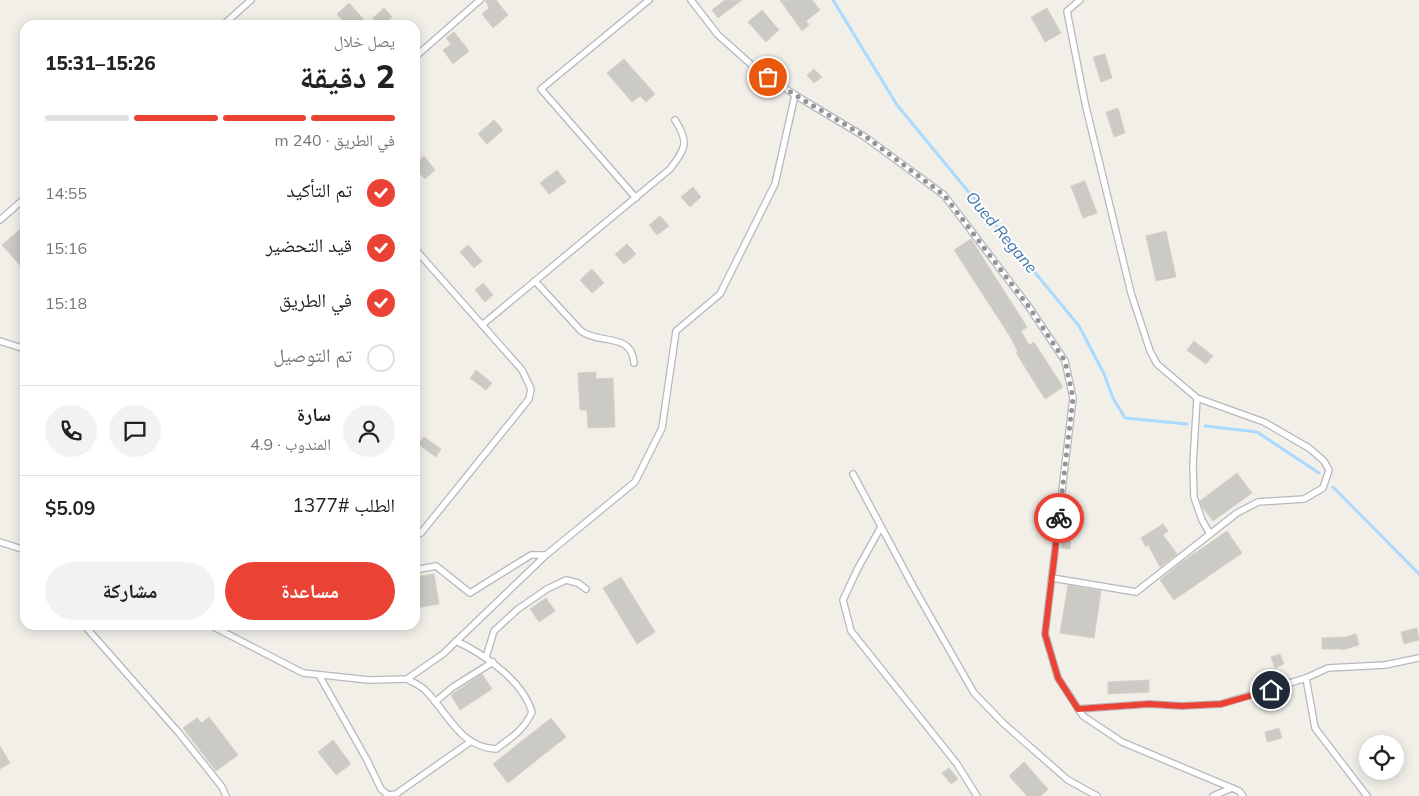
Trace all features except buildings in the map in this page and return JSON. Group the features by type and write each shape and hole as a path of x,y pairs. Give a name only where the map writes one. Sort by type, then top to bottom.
{"lane":[{"path":"229,20 251,0"},
{"path":"420,53 480,0"},
{"path":"636,198 542,89 648,0"},
{"path":"692,0 718,35 754,68 866,137 944,195 1029,307 1065,361 1073,398 1045,634 1058,678 1083,716 1122,742 1239,791 1243,796"},
{"path":"1052,578 1136,592 1237,513 1258,502 1304,499 1323,488 1329,470 1324,461 1309,448 1264,422 1197,398 1157,364 1150,351 1131,293 1085,103 1067,11 1080,0"},
{"path":"407,679 443,654 546,555 635,482 662,428 676,331 720,294 775,184 795,95"},
{"path":"482,325 670,170 683,152 684,139 682,130 675,120"},
{"path":"0,220 20,202"},
{"path":"420,255 522,370 531,388 529,399 420,532"},
{"path":"535,281 581,331 587,335 626,345 633,353 634,363"},
{"path":"0,341 20,347"},
{"path":"1197,398 1194,497 1202,520 1210,534"},
{"path":"853,474 923,605 974,693 1004,724 1068,780 1098,796"},
{"path":"881,527 843,600 851,630 957,764 977,796"},
{"path":"0,542 20,548"},
{"path":"420,569 436,566 470,592 531,555 546,555"},
{"path":"486,657 494,631 518,609 547,589 566,580 578,583 586,589"},
{"path":"88,630 179,733 217,781 226,796"},
{"path":"220,630 303,673 369,680 407,679 426,690 470,742 486,749 496,749 526,725 532,712 529,702 492,662 456,641"},
{"path":"1078,709 1149,704 1182,706 1221,704 1306,678 1328,668 1385,665 1419,658"},
{"path":"435,702 453,687 492,662"},
{"path":"318,675 367,760 381,789 388,796 396,794 470,742"},
{"path":"1306,678 1315,728 1366,796"},
{"path":"1213,796 1232,788"}],"waterway":[{"name":"Oued Regane","path":"833,0 897,105 1079,326 1104,374 1113,398 1125,418 1187,424"},
{"name":"Oued Regane","path":"1205,426 1257,432 1319,473"},
{"name":"Oued Regane","path":"1333,487 1419,574"}],"way so far":[{"path":"768,77 866,137 944,195 1029,307 1065,361 1073,398 1059,518"}],"route":[{"path":"1059,518 1045,634 1058,678 1078,709 1149,704 1182,706 1221,704 1271,690"}]}
